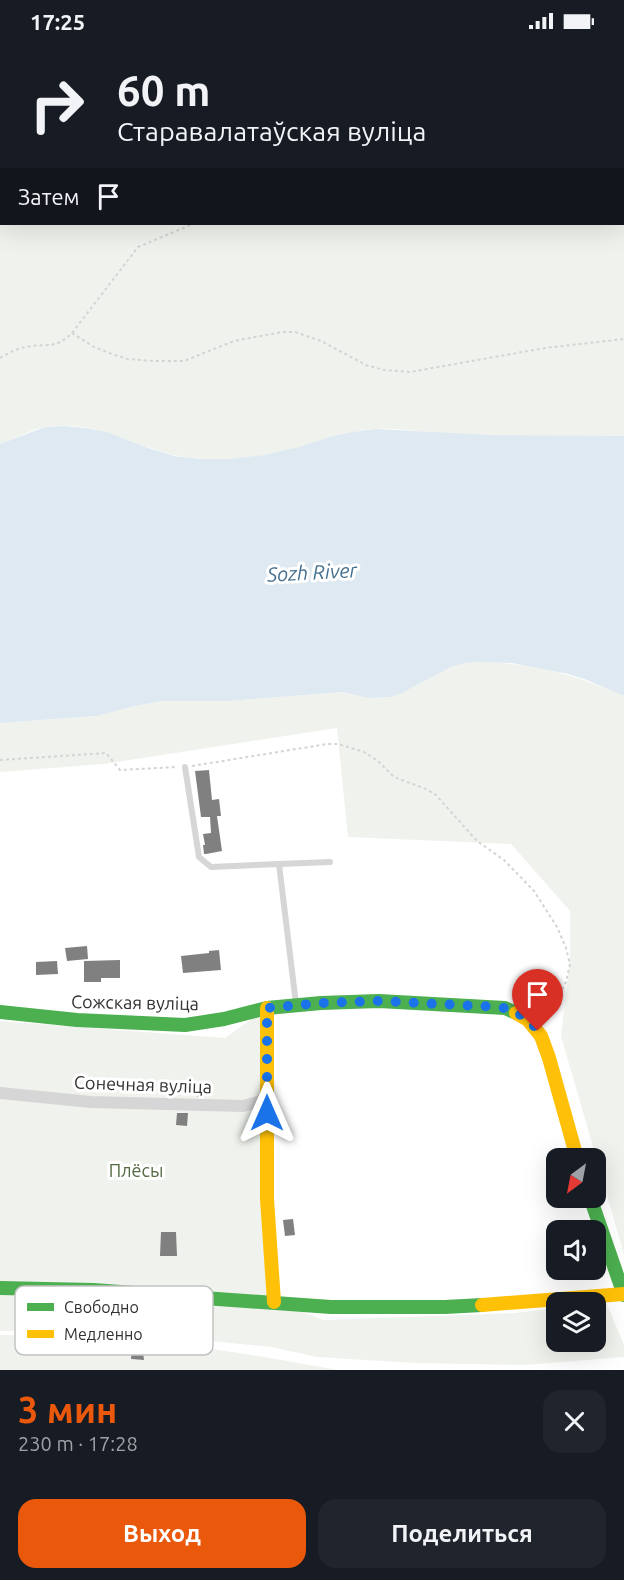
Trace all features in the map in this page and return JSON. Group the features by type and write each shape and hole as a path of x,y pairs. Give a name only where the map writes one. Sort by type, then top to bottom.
{"street":[{"name":"Сожская вуліца","path":"0,1012 77,1020 185,1025 224,1019 267,1008 379,1001 499,1007 523,1016 538,1031"},
{"path":"267,1008 267,1199 274,1302"},
{"path":"538,1031 549,1058 574,1148"},
{"name":"Сонечная вуліца","path":"0,1093 91,1102 243,1106 261,1101 267,1092"},
{"path":"213,1298 332,1307 445,1307 624,1294 594,1208"},
{"path":"0,1288 15,1288"}],"lane":[{"path":"185,767 199,858 211,867 330,862"},
{"path":"279,864 296,1005"}],"path":[{"path":"0,358 20,349 56,345 64,340 72,333 138,247 191,225"},
{"path":"72,333 94,347 112,354 128,359 153,361 184,361 234,341 282,332 295,333 321,341 366,364 384,370 410,372 545,348 624,339"},
{"path":"0,760 106,753 120,770 185,767 334,744 364,753 378,761 394,777 436,795 477,841 504,860 530,886 549,914 566,948 570,964 568,977 538,1031"}],"green space":[{"path":"0,225 624,225 624,436 473,435 375,429 345,434 273,454 221,459 174,455 81,427 47,427 0,444"},
{"path":"465,663 517,664 535,667 571,676 624,696 624,1254 606,1192 606,1148 593,1148 561,1036 570,959 570,911 511,844 348,837 337,728 104,764 0,772 0,723 97,716 163,701 229,701 343,692 367,698 391,697 451,667"},
{"name":"Плёсы","path":"267,1008 275,1302 324,1320 514,1313 546,1309 546,1352 606,1352 606,1302 624,1345 624,1357 525,1365 415,1363 317,1357 271,1347 213,1341 213,1286 15,1286 15,1331 0,1331 0,1021 225,1038"},
{"path":"0,1335 15,1335 15,1355 213,1355 213,1349 338,1370 0,1370"}],"water":[{"name":"Sozh River","path":"64,426 107,432 175,456 200,459 265,455 330,437 376,429 490,435 624,436 624,696 568,674 512,663 479,662 451,667 391,697 367,698 343,692 229,701 163,701 97,716 0,723 0,444 45,427"}],"building":[{"path":"209,770 212,800 219,799 221,816 217,816 222,851 204,854 203,834 211,833 210,817 201,817 195,771"},
{"path":"87,946 88,959 67,961 65,948"},
{"path":"219,950 221,970 183,973 181,956"},
{"path":"120,960 120,978 101,978 101,982 84,982 84,961"},
{"path":"57,961 58,974 36,975 36,962"},
{"path":"197,1083 206,1083 206,1096 197,1097"},
{"path":"177,1113 188,1113 187,1126 176,1125"},
{"path":"293,1219 295,1235 285,1236 283,1220"},
{"path":"161,1232 176,1232 177,1256 160,1256"},
{"path":"131,1355 143,1355 144,1360 131,1359"}],"traffic: fast":[{"path":"0,1012 77,1020 185,1025 224,1019 267,1008 321,1003 379,1001 505,1008 516,1013"},
{"path":"594,1208 624,1295"},
{"path":"0,1288 15,1288"},
{"path":"213,1299 331,1307 482,1305"}],"traffic: slow":[{"path":"267,1008 267,1199 274,1302"},
{"path":"516,1013 528,1020 541,1036 574,1148"},
{"path":"482,1305 624,1294"}],"route":[{"path":"267,1113 267,1008 379,1001 499,1007 523,1016 538,1031"}]}
